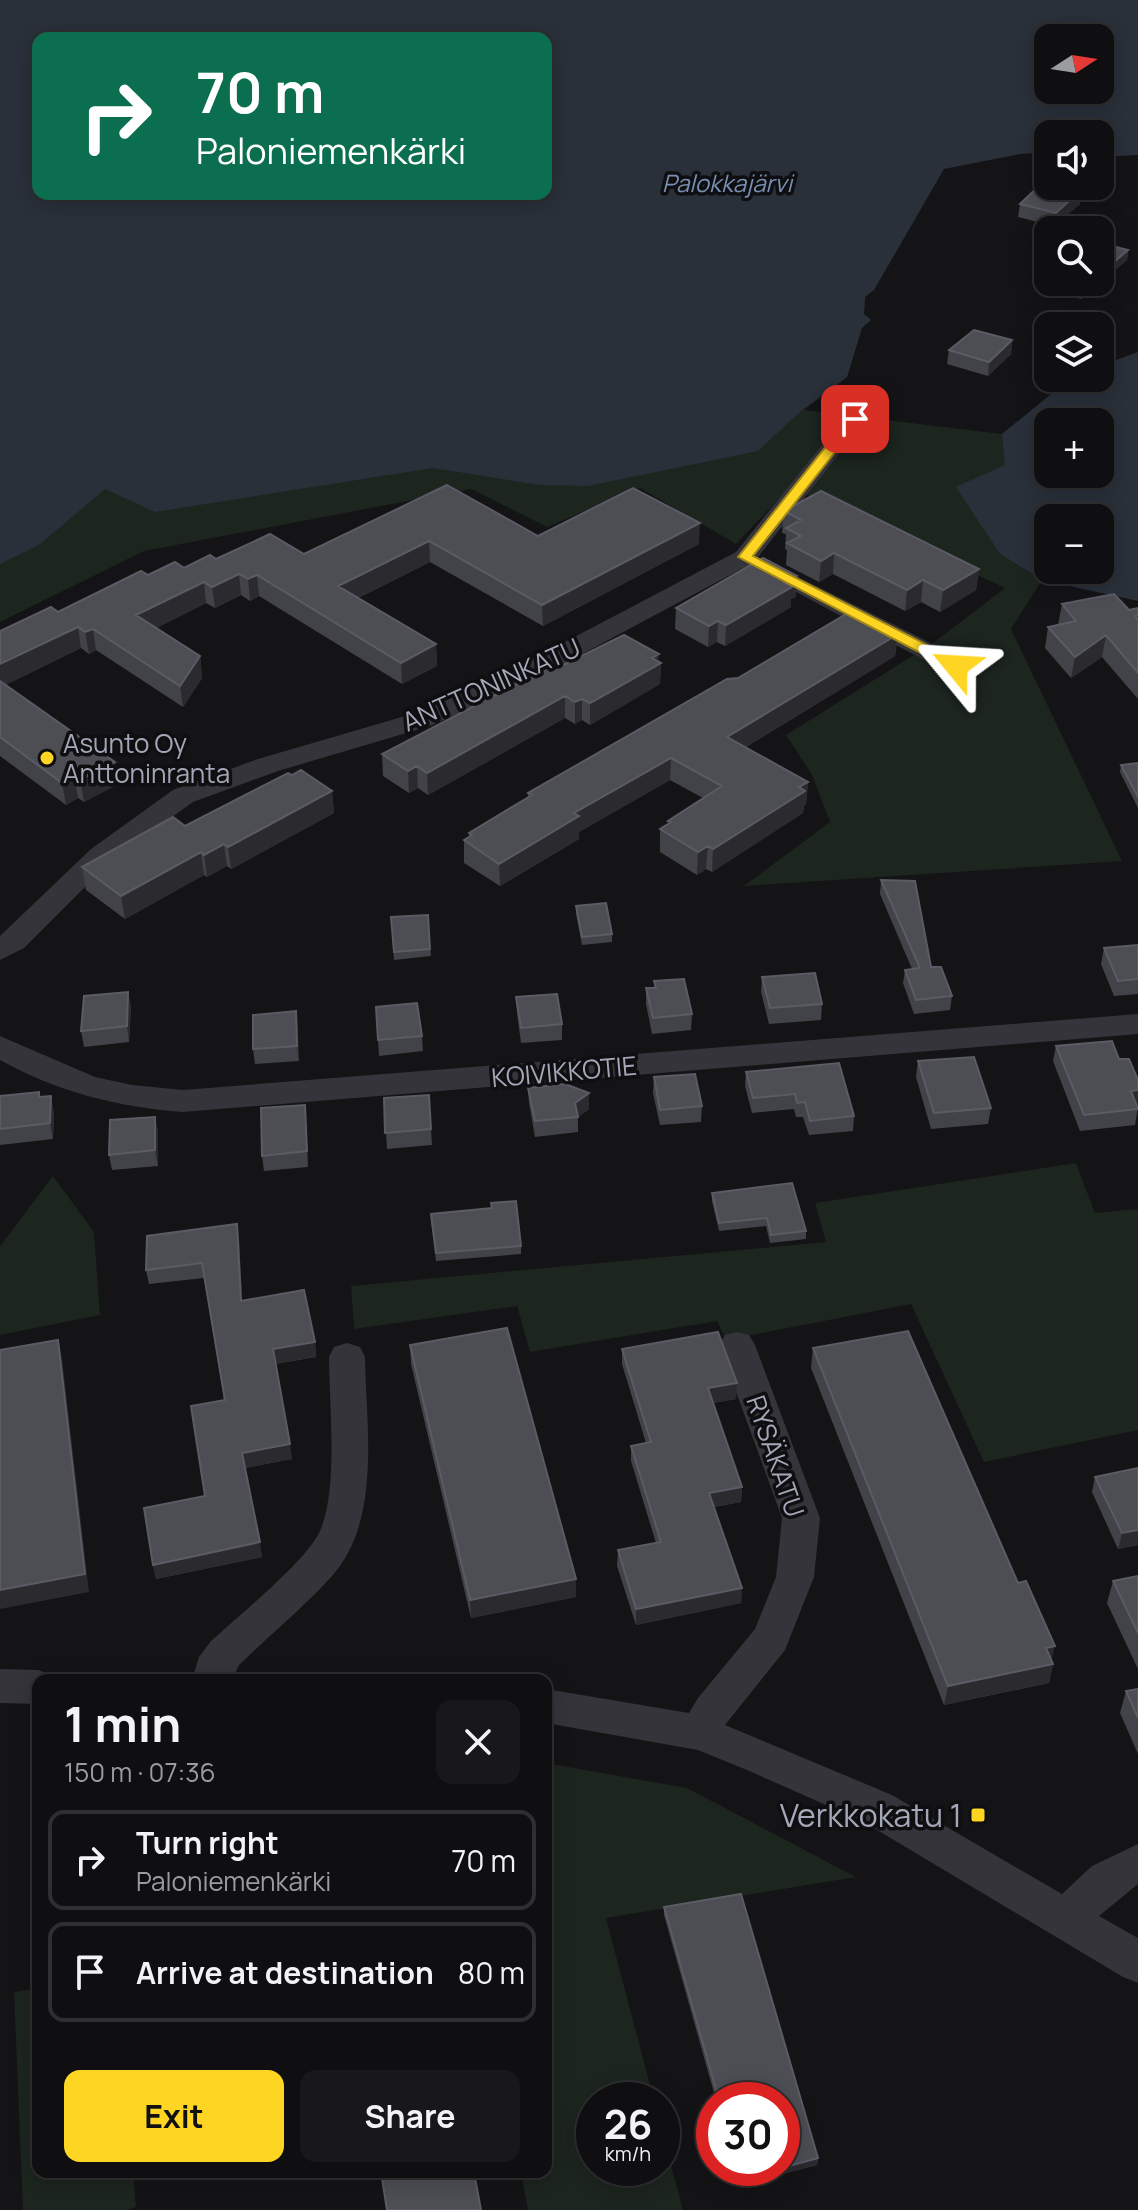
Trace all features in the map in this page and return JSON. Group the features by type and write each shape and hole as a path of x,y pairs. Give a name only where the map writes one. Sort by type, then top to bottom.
{"street":[{"path":"855,419 745,557 956,666"},
{"name":"ANTTONINKATU","path":"0,950 101,855 183,796 268,765 435,714 515,679 745,557"},
{"name":"KOIVIKKOTIE","path":"0,1047 52,1076 86,1088 131,1098 183,1101 1138,1024"},
{"name":"RYSÄKATU","path":"700,1733 712,1710 771,1638 795,1577 801,1518 737,1345"},
{"path":"213,1674 225,1653 320,1563 337,1537 348,1497 347,1357"},
{"path":"0,1686 32,1687"},
{"path":"552,1707 700,1733 877,1808 1138,1962"},
{"path":"1068,1920 1095,1887 1120,1870 1138,1863"}],"shaded area":[{"path":"874,290 865,297 864,314 871,320 862,328 847,377 804,410 1002,434 1034,408 1034,488 1107,488 1103,504 1034,504 1034,516 972,509 1000,554 1034,575 1034,584 1039,584 1011,629 1122,861 744,886 830,822 812,775 786,735 933,643 1005,588 790,487 736,544 640,488 547,527 471,489 144,551 0,622 0,501"},
{"path":"1138,352 1114,457 1114,408 1034,408 1054,392 1114,392 1114,361"},
{"path":"1076,1163 1095,1213 1138,1209 1138,1430 984,1462 911,1304 726,1340 717,1321 530,1352 517,1306 354,1329 351,1286 826,1242 815,1203"},
{"path":"53,1176 94,1232 100,1315 0,1335 0,1246"},
{"path":"552,1764 687,1788 856,1877 606,1918 649,2082 576,2082 576,2186 677,2186 683,2210 528,2210 522,2178 552,2178"},
{"path":"32,1989 32,2178 134,2178 136,2207 126,2210 23,2210 14,1992"}],"water":[{"name":"Palokkajärvi","path":"0,0 1138,0 1138,155 1114,156 1114,120 1034,120 1034,153 944,169 874,290 865,297 864,314 871,320 862,328 847,377 802,410 758,451 588,486 540,485 433,468 155,512 105,489 39,545 0,564"},
{"path":"1138,352 1138,601 1060,584 1114,584 1114,504 1034,504 1034,575 1000,554 956,487 1005,465 1002,434 1034,408 1034,488 1114,488 1114,408 1034,408 1054,392 1114,392 1114,361"}],"building":[{"path":"1034,191 1034,200 1070,200 1056,213 1020,204"},
{"path":"1114,246 1128,250 1114,262"},
{"path":"974,330 1012,340 989,362 949,350"},
{"path":"447,485 538,536 633,488 700,523 542,605 429,541 338,586 436,644 401,663 257,575 248,579 239,574 212,587 204,582 136,615 200,656 180,686 93,629 85,632 78,627 0,664 0,631 51,607 58,612 141,571 148,575 175,562 184,568 210,555 216,559 270,534 304,554"},
{"path":"821,491 979,569 943,590 923,580 907,590 834,553 821,561 787,543 801,536 786,528 801,520 784,511"},
{"path":"763,558 797,576 785,583 792,587 726,625 718,621 709,626 676,608"},
{"path":"1114,594 1129,610 1138,608 1135,616 1138,620 1138,673 1106,635 1075,657 1048,627 1076,621 1062,604"},
{"path":"853,610 898,634 727,737 808,782 799,787 805,791 713,849 708,846 698,852 660,829 722,786 671,758 574,813 579,816 499,864 464,840 472,835 469,833 532,795 528,793 727,679 738,678"},
{"path":"624,635 659,654 652,658 661,663 590,703 582,699 575,702 565,696 427,773 417,766 408,771 382,754 555,664 561,666"},
{"path":"0,681 115,762 80,780 74,776 62,783 0,737"},
{"path":"1138,763 1138,797 1121,765"},
{"path":"301,770 332,791 228,847 224,844 204,855 201,852 121,896 82,867 173,817 185,826 288,773 292,775"},
{"path":"881,880 915,881 931,967 941,967 952,996 916,1000 905,970 920,968"},
{"path":"606,903 612,934 582,937 576,906"},
{"path":"428,915 430,949 394,952 391,917"},
{"path":"1138,945 1138,979 1118,981 1104,948"},
{"path":"815,973 822,1004 770,1008 762,977"},
{"path":"684,979 692,1014 653,1018 646,988 656,988 654,981"},
{"path":"128,992 127,1026 81,1031 84,996"},
{"path":"557,994 562,1024 521,1028 516,997"},
{"path":"417,1003 422,1036 378,1040 376,1007"},
{"path":"296,1011 297,1046 253,1049 253,1015"},
{"path":"1112,1041 1119,1059 1129,1059 1138,1080 1138,1090 1131,1091 1138,1109 1084,1115 1056,1046"},
{"path":"974,1057 991,1108 934,1113 918,1061"},
{"path":"839,1063 854,1116 810,1121 805,1102 797,1103 795,1094 753,1098 746,1072"},
{"path":"695,1074 702,1106 660,1110 654,1077"},
{"path":"565,1084 589,1093 575,1103 578,1117 535,1121 528,1088"},
{"path":"39,1092 39,1097 51,1096 50,1123 0,1129 0,1096"},
{"path":"429,1095 431,1129 385,1133 384,1098"},
{"path":"305,1105 307,1151 262,1156 261,1108"},
{"path":"155,1117 155,1150 109,1155 110,1120"},
{"path":"792,1183 806,1231 771,1235 767,1218 719,1223 712,1193"},
{"path":"516,1201 521,1246 436,1253 431,1214 492,1208 491,1203"},
{"path":"237,1224 241,1301 304,1290 315,1342 273,1349 290,1444 242,1453 260,1542 153,1565 144,1508 205,1496 191,1406 225,1400 202,1263 146,1270 147,1236"},
{"path":"507,1328 576,1579 470,1600 410,1345"},
{"path":"908,1331 1018,1583 1026,1581 1055,1646 1046,1648 1053,1664 948,1686 813,1348"},
{"path":"718,1332 737,1383 708,1388 742,1487 709,1493 742,1588 636,1609 618,1550 661,1542 631,1446 651,1442 622,1349"},
{"path":"58,1340 85,1574 0,1590 0,1350"},
{"path":"1138,1468 1138,1530 1122,1533 1095,1477"},
{"path":"1138,1576 1138,1633 1113,1581"},
{"path":"1138,1689 1138,1718 1126,1691"},
{"path":"741,1894 796,2082 714,2082 664,1907"},
{"path":"800,2096 818,2158 800,2163"},
{"path":"382,2178 475,2178 481,2210 387,2210"}],"place":[{"name":"Asunto Oy Anttoninranta","path":"47,758"},
{"name":"Verkkokatu 1","path":"978,1815"}],"route":[{"path":"855,419 745,557 956,666"}]}
